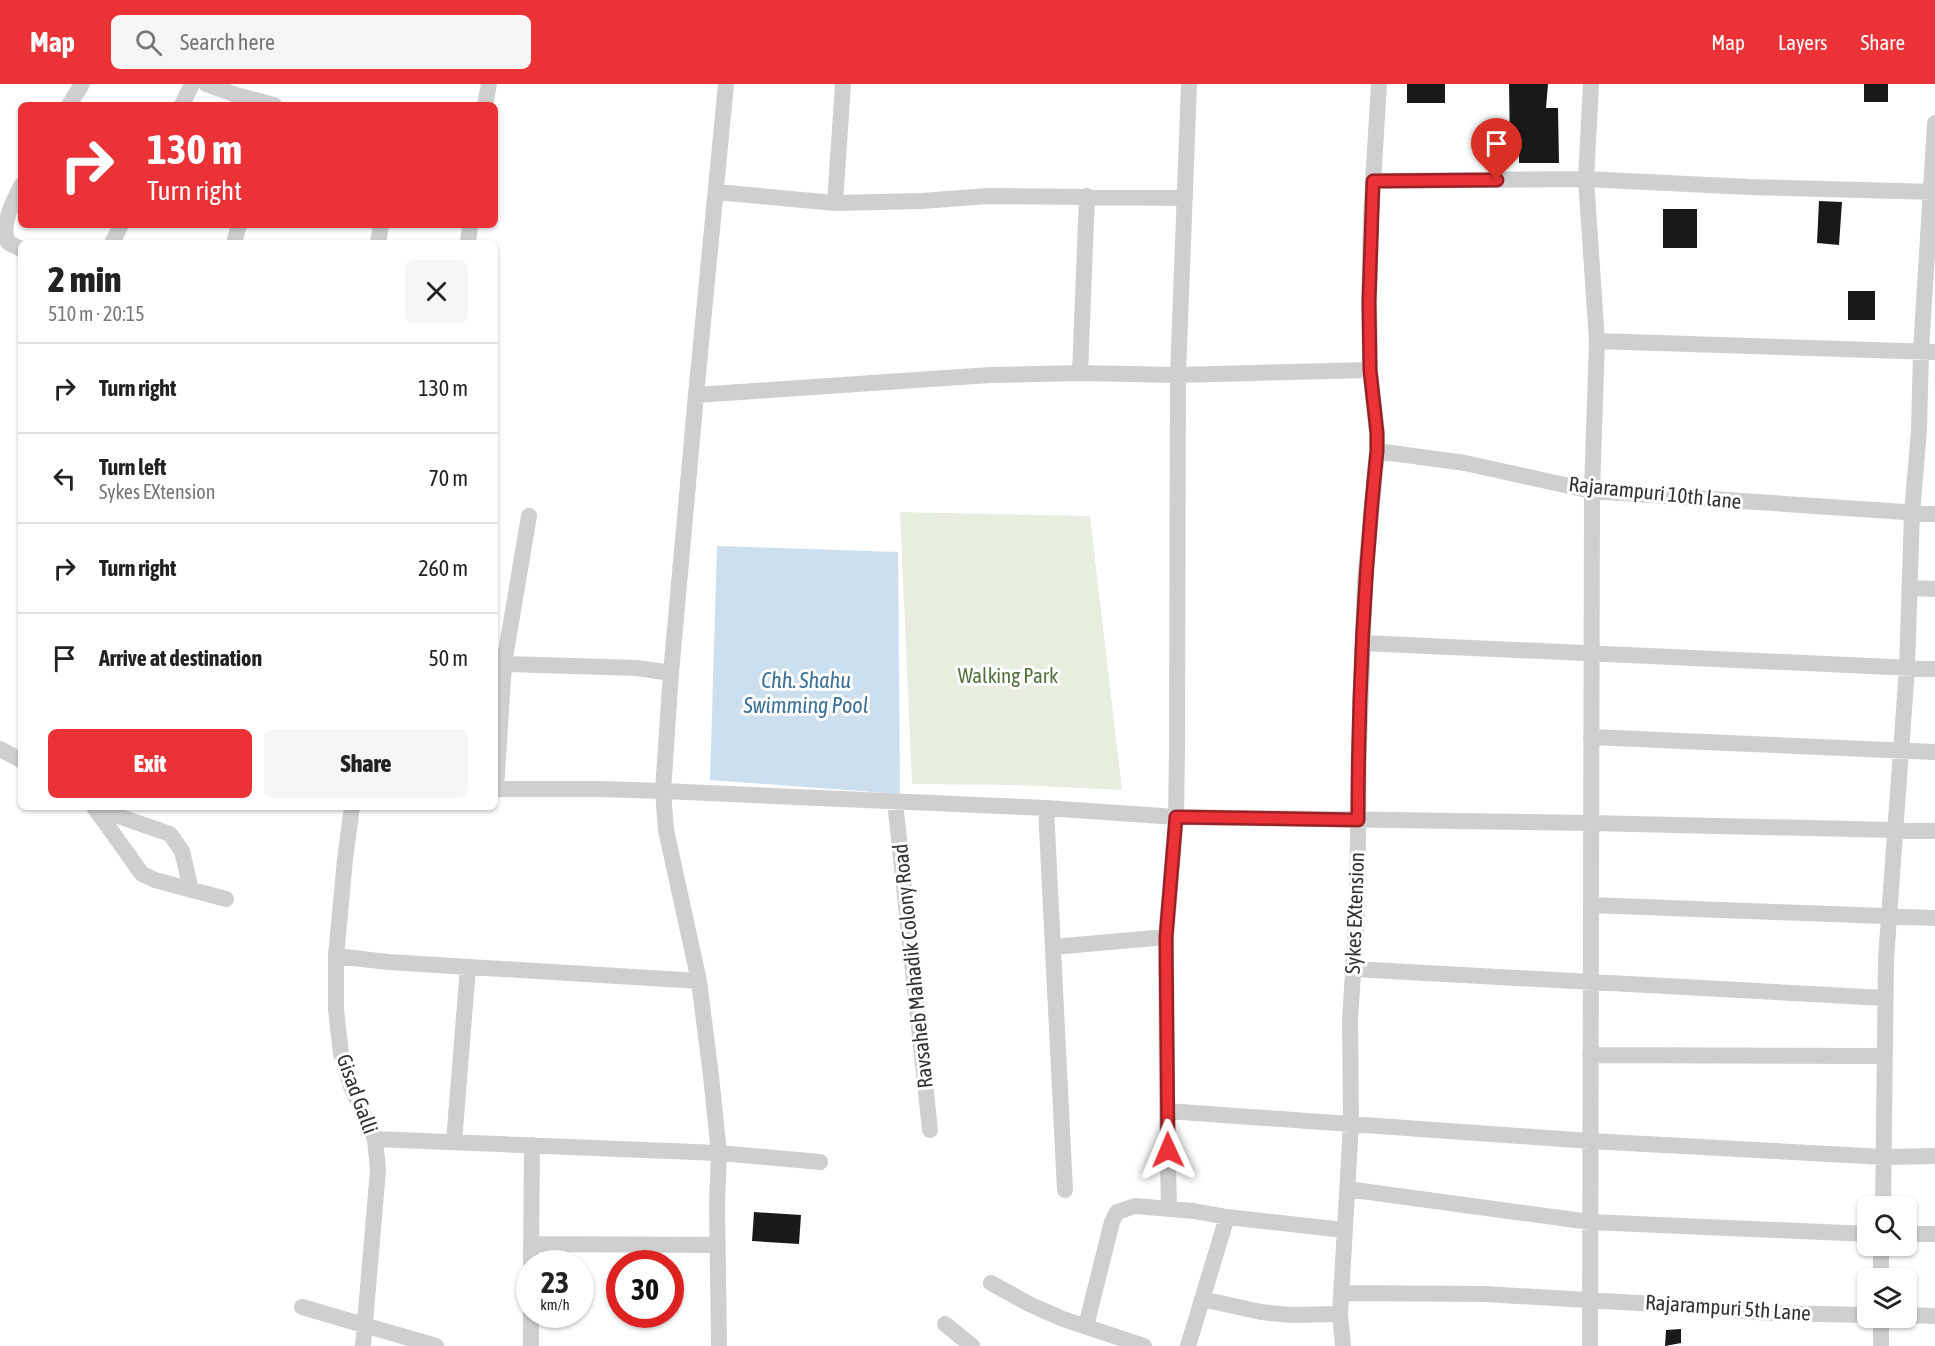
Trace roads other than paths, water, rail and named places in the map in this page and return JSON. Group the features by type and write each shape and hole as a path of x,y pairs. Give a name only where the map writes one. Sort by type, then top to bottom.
{"street":[{"path":"71,102 82,84"},
{"path":"183,102 192,84"},
{"path":"206,84 261,102"},
{"path":"486,102 489,84"},
{"path":"719,1346 717,1203 719,1153 699,981 666,830 663,791 671,673 726,84"},
{"path":"835,203 843,84"},
{"path":"1169,1209 1166,937 1176,817 1178,375 1189,84"},
{"name":"Sykes EXtension","path":"1343,1346 1340,1314 1351,1124 1350,1020 1357,911 1359,748 1365,581 1377,451 1370,370 1369,302 1379,84"},
{"path":"1590,1346 1592,490 1597,341 1586,179 1591,84"},
{"path":"1883,1196 1886,959 1908,668 1912,513 1927,430 1935,123"},
{"path":"1373,181 1586,179 1749,187 1934,192"},
{"path":"18,192 1,225 2,234 8,242 18,247"},
{"path":"717,192 835,203 922,201 988,196 1185,198"},
{"path":"1080,373 1087,196"},
{"path":"1597,341 1928,352"},
{"path":"696,395 890,380 1080,373 1178,375 1370,370"},
{"name":"Rajarampuri 10th lane","path":"1377,451 1465,463 1592,490 1935,514"},
{"path":"498,747 504,664 529,516"},
{"path":"1910,588 1935,589"},
{"path":"1363,643 1935,669"},
{"path":"504,664 637,668 671,673"},
{"path":"1591,737 1935,752"},
{"path":"0,749 18,758"},
{"path":"498,789 663,791 1046,808 1176,817 1935,831"},
{"name":"Ravsaheb Mahadik Colony Road","path":"895,802 930,1130"},
{"path":"1046,808 1065,1190"},
{"path":"96,810 142,874 155,880 226,899"},
{"path":"101,810 170,834 183,851 191,890"},
{"name":"Gisad Galli","path":"352,810 336,956 336,1010 341,1054 352,1089 375,1139 378,1170 363,1346"},
{"path":"1590,905 1935,918"},
{"path":"1053,947 1166,937"},
{"path":"336,956 388,962 699,981"},
{"path":"454,1142 468,967"},
{"path":"1353,969 1886,998"},
{"path":"1590,1055 1884,1056"},
{"path":"1167,1111 1590,1141 1884,1157 1935,1156"},
{"path":"375,1139 719,1153 820,1162"},
{"path":"531,1250 532,1144"},
{"path":"1347,1189 1590,1222 1857,1234"},
{"path":"1086,1326 1112,1222 1117,1212 1135,1206 1344,1230"},
{"path":"1188,1346 1227,1217"},
{"path":"1917,1234 1935,1234"},
{"path":"531,1244 718,1245"},
{"path":"991,1283 1029,1304 1144,1346"},
{"name":"Rajarampuri 5th Lane","path":"1343,1293 1485,1294 1590,1299 1769,1313 1857,1315"},
{"path":"1202,1299 1261,1312 1340,1314"},
{"path":"302,1307 436,1346"},
{"path":"1917,1315 1935,1316"},
{"path":"945,1324 972,1346"},
{"path":"531,1328 531,1346"},
{"path":"1881,1328 1881,1346"}],"water":[{"name":"Chh. Shahu Swimming Pool","path":"717,546 898,552 900,794 710,780"}],"park label":[{"name":"Walking Park","path":"1008,676"}]}
